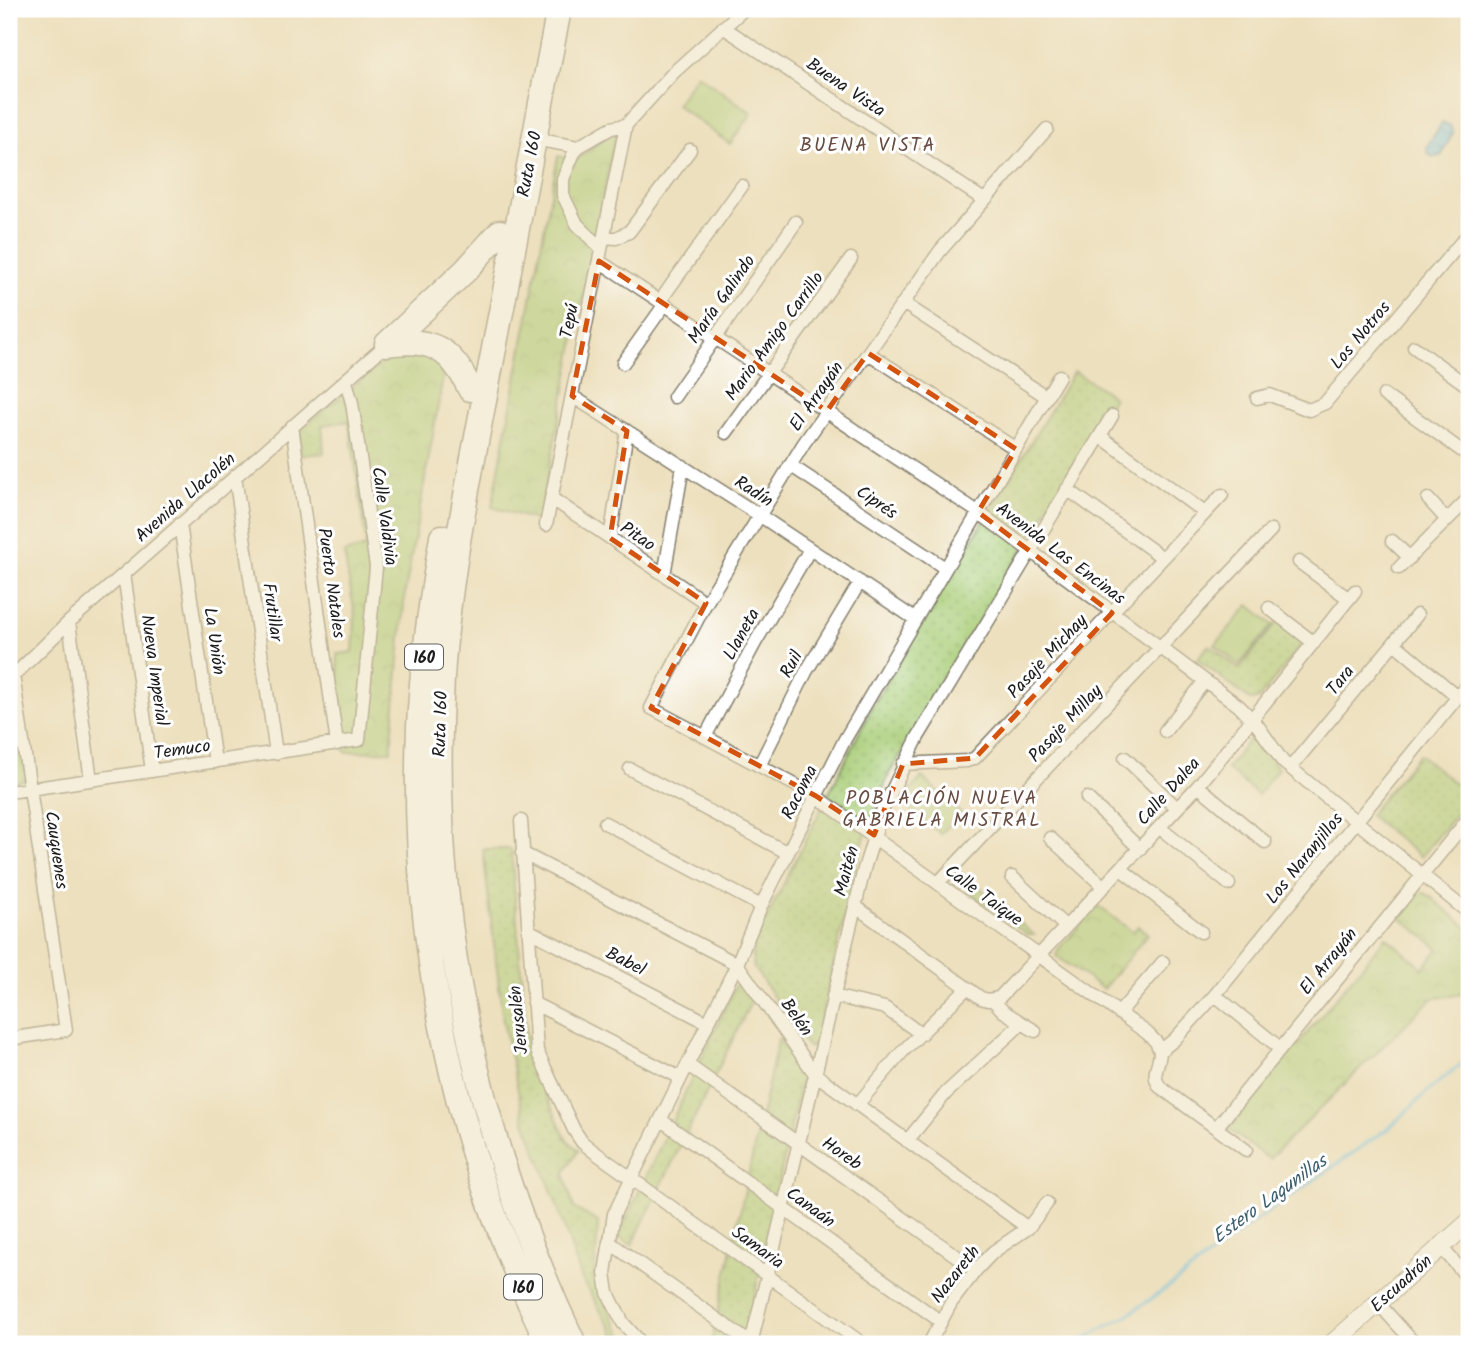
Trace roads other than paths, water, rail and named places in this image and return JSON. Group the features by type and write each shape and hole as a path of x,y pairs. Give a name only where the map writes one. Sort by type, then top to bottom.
{"highway":[{"name":"Ruta 160","path":"542,9 434,581 422,677 418,775 424,897 442,1023 469,1140 499,1229 531,1308 549,1344"},
{"name":"Ruta 160","path":"559,9 456,554 443,664 439,764 450,931 467,1032 504,1171 547,1285 574,1344"},
{"path":"387,344 466,270 500,232"},
{"path":"387,344 421,342 437,347 454,361 470,388"},
{"path":"547,1285 584,1344"}],"street":[{"path":"534,139 578,147 615,126 626,125 674,72 744,9"},
{"name":"Buena Vista","path":"723,27 984,200"},
{"name":"Tepú","path":"545,525 626,125"},
{"name":"El Arrayán","path":"651,708 706,603 790,465 940,251 1047,129"},
{"name":"Avenida Las Encinas","path":"578,147 565,172 563,195 577,224 601,249 662,302 978,512 1205,681 1252,719 1276,754 1290,768 1423,873 1469,913"},
{"path":"601,249 629,232 690,150"},
{"path":"623,363 742,186"},
{"name":"María Galindo","path":"674,397 796,222"},
{"name":"Los Notros","path":"1257,398 1270,396 1309,410 1325,403 1469,233"},
{"name":"Mario Amigo Carrillo","path":"726,433 851,259"},
{"path":"903,303 1046,397"},
{"name":"Avenida Llacolén","path":"11,677 69,622 387,344"},
{"path":"1414,347 1469,387"},
{"path":"868,353 1016,449"},
{"name":"Racoma","path":"609,1242 614,1214 816,796 858,716 1059,376"},
{"name":"Calle Valdivia","path":"346,380 352,403 376,567 359,740"},
{"path":"1384,395 1469,456"},
{"name":"Radín","path":"572,396 759,515 915,620"},
{"name":"Maitén","path":"753,1343 833,996 874,835 903,764 1112,416"},
{"name":"Puerto Natales","path":"292,426 337,744"},
{"path":"610,538 627,431"},
{"path":"1100,436 1205,513"},
{"name":"Ciprés","path":"790,465 945,568"},
{"path":"664,575 683,466"},
{"name":"Frutillar","path":"235,476 276,753"},
{"path":"1067,489 1163,558"},
{"name":"Pasaje Michay","path":"903,764 967,761 975,758 1222,495"},
{"name":"Pitao","path":"551,498 706,603"},
{"path":"1399,568 1469,498"},
{"path":"1428,499 1447,520"},
{"name":"La Unión","path":"180,524 215,762"},
{"name":"Pasaje Millay","path":"938,883 1271,530"},
{"path":"1392,541 1410,558"},
{"name":"Llaneta","path":"705,737 755,643 810,549"},
{"name":"Calle Dalea","path":"993,1000 1004,995 1198,786 1352,595 1300,562"},
{"name":"Nueva Imperial","path":"124,574 152,771"},
{"name":"Ruil","path":"759,766 800,683 860,582"},
{"path":"1269,608 1314,643"},
{"name":"Tara","path":"1290,768 1417,615"},
{"path":"69,622 91,780"},
{"path":"1394,643 1465,690"},
{"name":"Cauquenes","path":"9,1039 66,1030 11,677"},
{"path":"1165,731 1205,681"},
{"name":"Los Naranjillos","path":"1160,1051 1174,1040 1215,995 1465,690"},
{"name":"Calle Taique","path":"651,708 816,796 874,835 1152,1037 1160,1051"},
{"name":"Temuco","path":"9,792 359,740"},
{"path":"1125,758 1177,808"},
{"path":"630,769 788,853"},
{"path":"1198,786 1265,842"},
{"path":"1087,798 1140,849"},
{"name":"El Arrayán","path":"1216,1128 1469,818"},
{"name":"Jerusalén","path":"521,821 537,1051 574,1130 587,1147 633,1179"},
{"path":"605,823 761,906"},
{"path":"1160,828 1229,884"},
{"path":"1050,838 1104,887"},
{"name":"Belén","path":"522,853 737,964 815,1074 1028,1228"},
{"path":"1121,869 1201,932"},
{"path":"1012,877 1066,927"},
{"path":"855,905 981,998 993,1000 1003,1011 1035,1031"},
{"name":"Babel","path":"528,930 708,1023"},
{"path":"1119,1013 1163,962"},
{"path":"857,1105 886,1069 967,988"},
{"path":"1215,995 1280,1048"},
{"path":"833,996 885,1009 921,1034"},
{"path":"533,1003 681,1079"},
{"path":"907,1141 946,1093 1022,1024"},
{"path":"1160,1051 1154,1071 1157,1083 1246,1150"},
{"name":"Horeb","path":"688,1065 976,1270"},
{"name":"Canaán","path":"661,1120 940,1321"},
{"name":"Samaria","path":"633,1179 863,1344"},
{"name":"Nazareth","path":"929,1344 940,1321 976,1270 993,1252 1028,1228 1047,1203"},
{"name":"Escuadrón","path":"1332,1344 1469,1222"},
{"path":"642,1344 623,1323 608,1293 605,1278 609,1242 753,1343"},
{"path":"1441,1247 1469,1279"},
{"path":"1378,1303 1415,1344"}],"water":[{"path":"1442,123 1450,125 1453,133 1441,156 1433,157 1427,153 1427,146"}],"waterway":[{"name":"Estero Lagunillas","path":"1074,1344 1126,1316 1170,1286 1251,1224 1390,1127 1429,1090 1469,1058"}],"district":[{"name":"BUENA VISTA","path":"868,144"},
{"name":"POBLACIÓN NUEVA GABRIELA MISTRAL","path":"942,808"}]}
